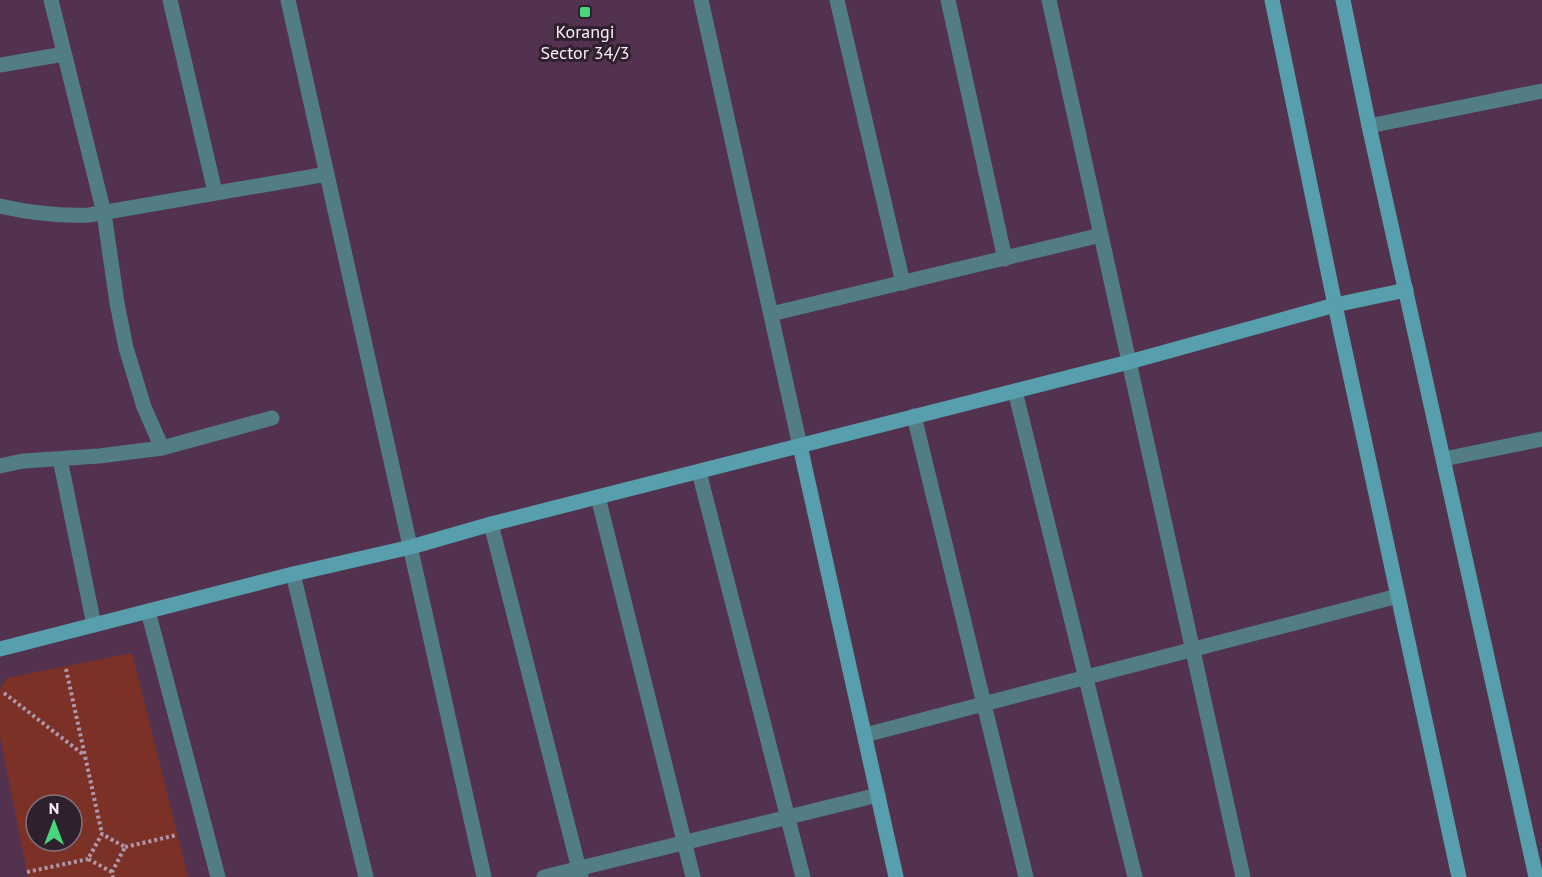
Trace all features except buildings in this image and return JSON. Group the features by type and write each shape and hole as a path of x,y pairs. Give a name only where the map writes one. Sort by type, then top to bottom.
{"street":[{"path":"51,0 104,213 112,275 126,348 144,407 162,448"},
{"path":"170,0 215,192"},
{"path":"288,0 484,877"},
{"path":"701,0 897,877"},
{"path":"839,0 903,283"},
{"path":"948,0 1005,259"},
{"path":"1049,0 1243,877"},
{"path":"1272,0 1335,305 1459,877"},
{"path":"1343,0 1536,877"},
{"path":"0,65 64,54"},
{"path":"1370,126 1542,91"},
{"path":"0,206 65,216 104,213 327,174"},
{"path":"771,314 1101,236"},
{"path":"0,649 293,574 411,548 491,524 1129,362 1335,305 1406,290"},
{"path":"1015,391 1135,877"},
{"path":"915,416 1026,877"},
{"path":"0,466 23,461 99,456 162,448 272,418"},
{"path":"1444,459 1542,439"},
{"path":"60,459 94,625"},
{"path":"699,472 803,877"},
{"path":"598,497 693,877"},
{"path":"491,524 580,873"},
{"path":"293,574 366,877"},
{"path":"865,735 1398,596"},
{"path":"148,611 218,877"},
{"path":"543,877 580,873 684,842 878,795"}],"path":[{"path":"66,669 102,834 88,859"},
{"path":"4,693 85,756"},
{"path":"102,834 125,847 177,835"},
{"path":"27,872 88,859 112,874 125,847"}],"shaded area":[{"path":"132,653 188,877 28,877 0,737 0,689 7,678"}],"place":[{"name":"Korangi Sector 34/3","path":"585,12"}]}
